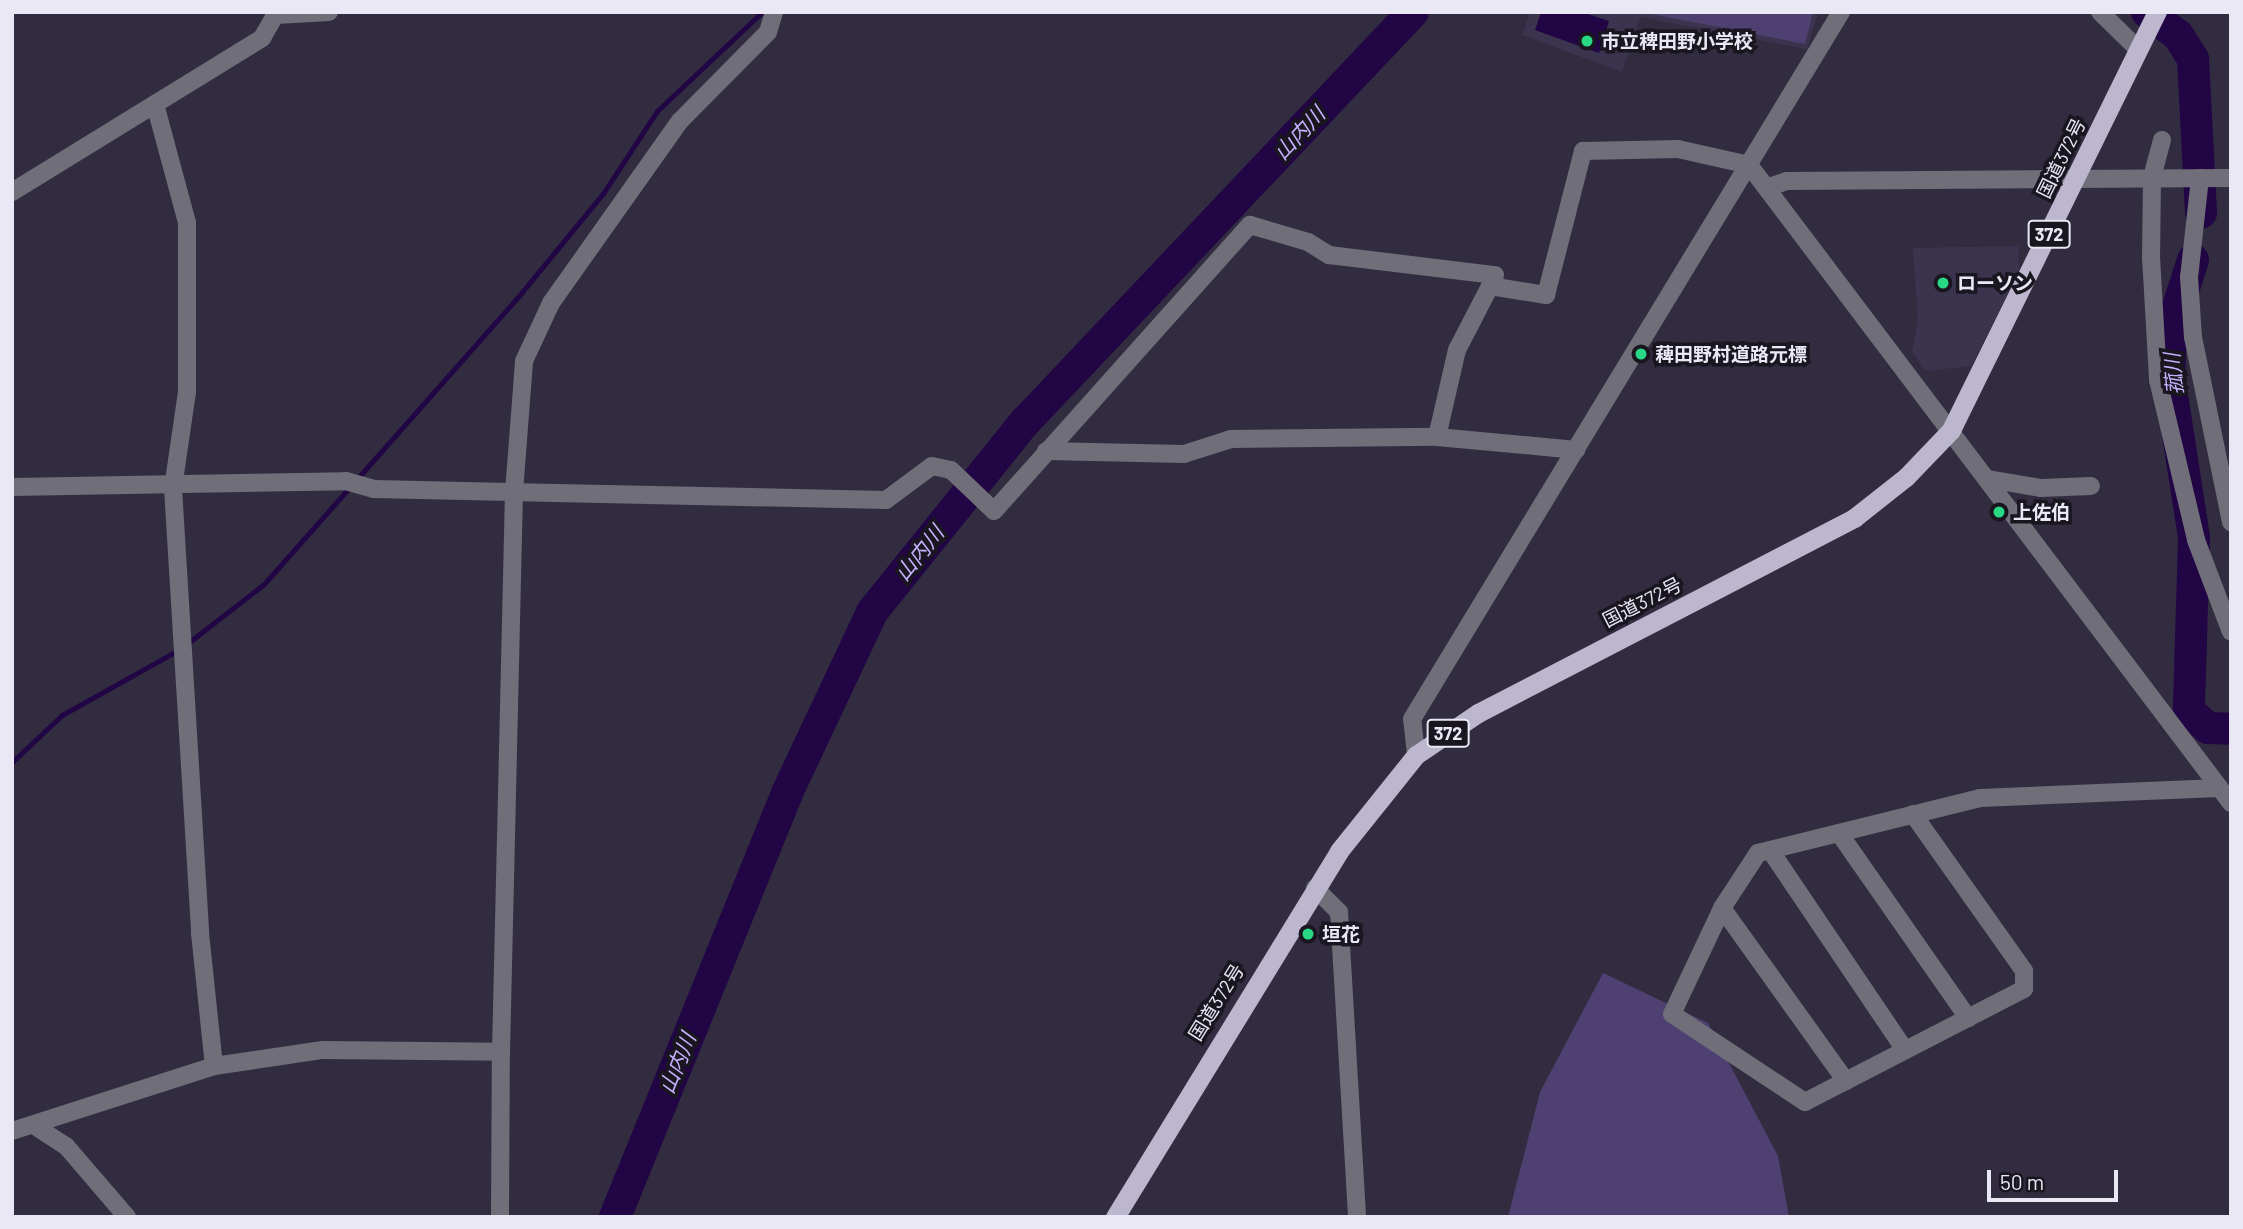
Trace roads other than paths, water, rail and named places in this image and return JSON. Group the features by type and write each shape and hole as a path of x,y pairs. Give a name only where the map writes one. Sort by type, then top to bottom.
{"highway":[{"name":"国道372号","path":"1115,1217 1315,888 1416,755 1478,713 1854,518 1906,477 1951,429 2157,12"}],"street":[{"path":"12,192 262,38 277,13 329,12"},
{"path":"500,1217 501,1052 514,492 524,361 536,329 680,121 768,32 774,12"},
{"path":"1416,755 1412,719 1841,12"},
{"path":"2100,12 2142,43"},
{"path":"155,104 187,235 187,392 173,488 200,933 214,1066"},
{"path":"2162,140 2152,178 2158,380 2196,540 2231,632"},
{"path":"1490,286 1546,295 1583,151 1678,149 1749,165 1769,187 2231,803"},
{"path":"2200,178 2189,277 2193,337 2231,522"},
{"path":"1769,187 1786,181 2231,178"},
{"path":"12,487 173,488 346,481 374,489 886,500 932,466 951,470 994,511 1250,225 1329,255 1495,275 1457,350 1437,437"},
{"path":"1046,451 1184,454 1231,439 1437,437 1576,450"},
{"path":"1988,479 2041,488 2091,486"},
{"path":"1913,814 2024,971 2024,989 1805,1102 1672,1014 1721,908 1758,853 1913,814 1980,798 2219,788"},
{"path":"1839,833 1968,1018"},
{"path":"1770,850 1905,1050"},
{"path":"1315,888 1339,912 1357,1217"},
{"path":"1721,908 1846,1080"},
{"path":"12,1131 38,1128 111,1095 214,1066 323,1050 501,1052"},
{"path":"38,1128 66,1146 127,1217"}],"waterway":[{"path":"188,643 264,584 522,292 604,192 657,111 762,12"},
{"name":"山内川","path":"615,1217 787,793 872,612 1025,422 1413,12"},
{"name":"菰川","path":"2147,12 2178,35 2193,59 2201,213"},
{"name":"菰川","path":"2193,260 2171,328 2169,376 2194,538 2189,711 2208,728 2231,729"},
{"path":"12,762 62,715 180,649"}],"place":[{"name":"市立稗田野小学校","path":"1587,41"},
{"name":"ローソン","path":"1943,283"},
{"name":"薭田野村道路元標","path":"1641,354"},
{"name":"上佐伯","path":"1999,512"},
{"name":"垣花","path":"1308,934"}]}
